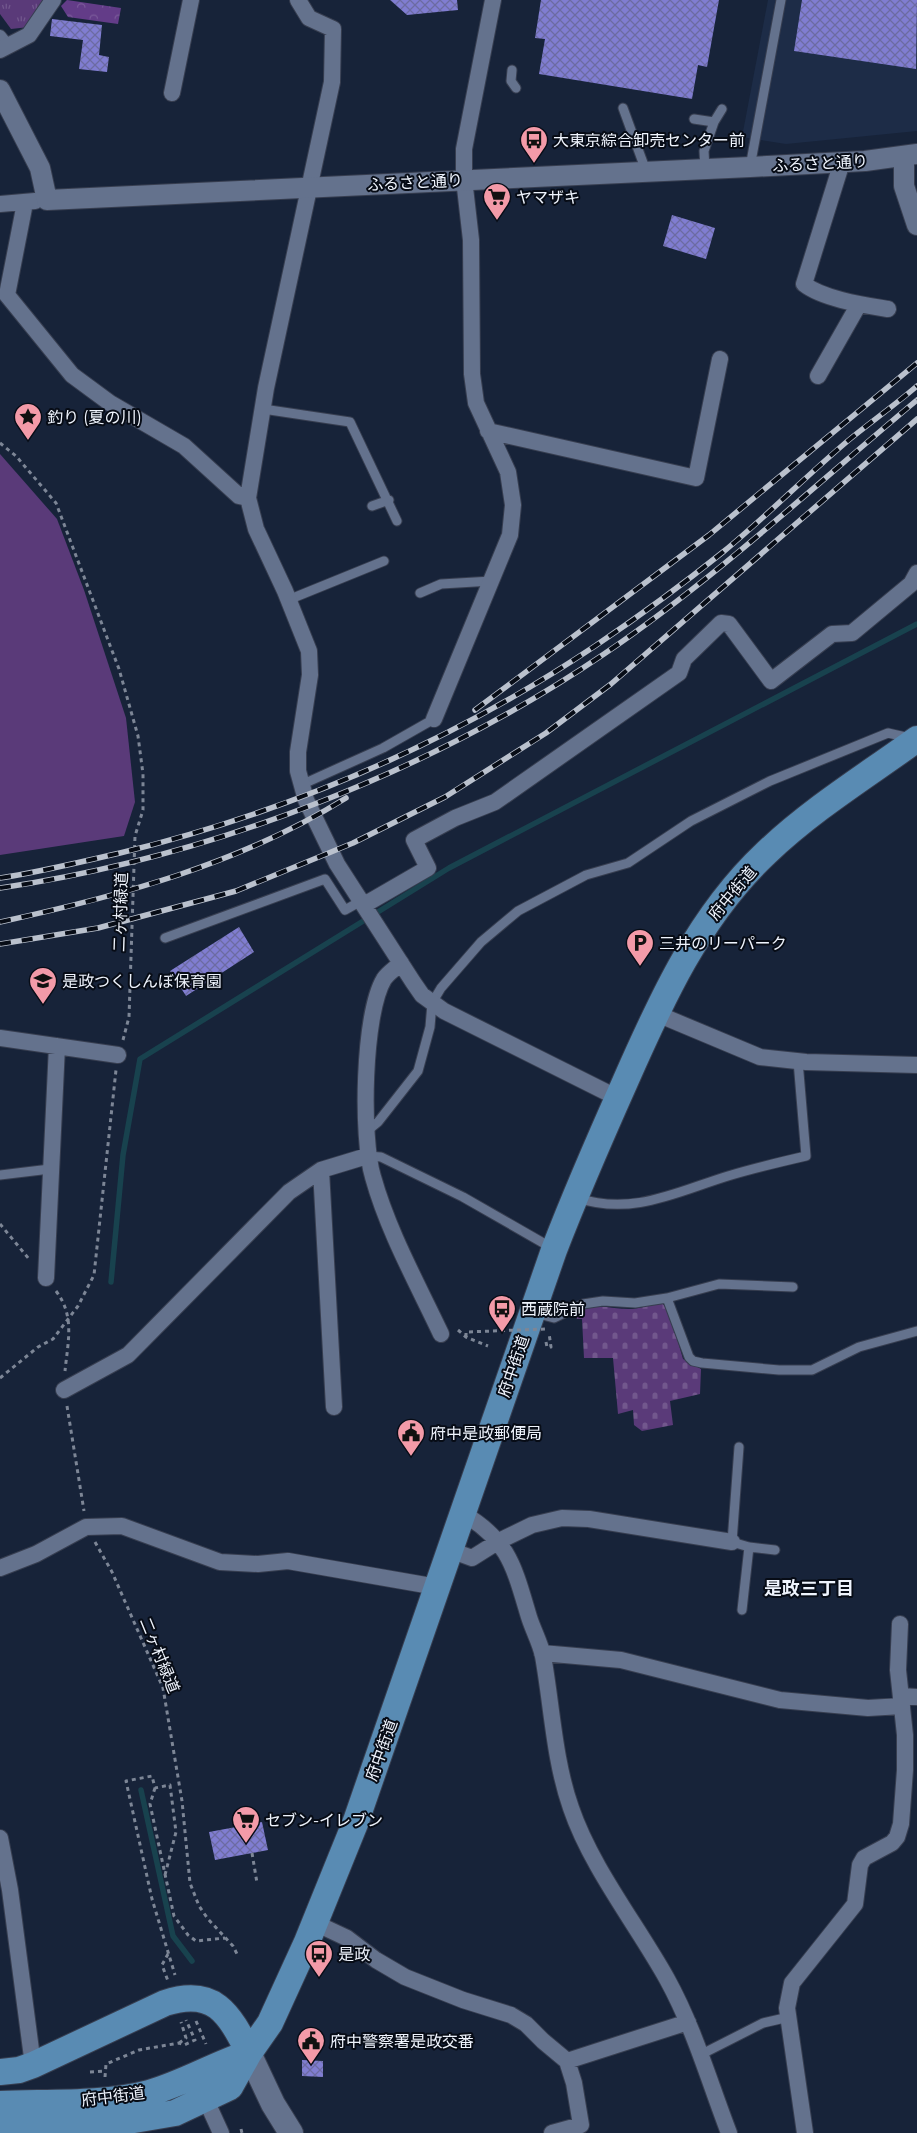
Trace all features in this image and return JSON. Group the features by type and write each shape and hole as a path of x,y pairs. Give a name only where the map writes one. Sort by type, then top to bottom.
{"main road":[{"name":"府中街道","path":"0,2128 135,2122 175,2113 230,2087 249,2053 270,2023 315,1922 381,1751 462,1513 538,1321 554,1250 574,1197 655,1013 694,942 727,895 766,853 807,817 916,739"},
{"path":"0,2072 19,2070 33,2065 165,2003 188,1997 206,1999 221,2009 236,2027 272,2104 292,2133"},
{"name":"府中街道","path":"0,2104 130,2097 164,2088 219,2062 249,2053"},
{"path":"154,2133 199,2103"}],"street":[{"path":"3,44 29,34 53,0"},
{"path":"172,93 191,0"},
{"path":"298,0 309,18 333,29 332,82 308,188 263,409 248,498 256,529 309,651 310,674 298,752 301,785 326,844 422,995 432,1003 618,1098"},
{"path":"434,719 510,535 513,505 508,472 476,403 472,374 471,240 464,179 464,149 494,0"},
{"path":"0,90 40,168 47,200 0,204"},
{"path":"910,155 904,186 917,225"},
{"name":"ふるさと通り","path":"47,200 750,167 842,162 910,155"},
{"path":"842,162 804,284 811,290 859,304 888,309"},
{"path":"25,203 7,295 72,375 110,403 184,446 239,496 248,498"},
{"path":"818,376 859,304"},
{"path":"488,431 696,478 720,359"},
{"path":"367,910 428,868 414,840 455,818 495,802 679,673 684,660 721,623 729,624 771,681 832,634 852,633 911,584 917,573"},
{"path":"401,963 385,978 372,1023 366,1073 367,1156 382,1207 441,1334"},
{"path":"655,1013 760,1057 798,1061 917,1065"},
{"path":"0,1038 118,1055"},
{"path":"46,1278 57,1046"},
{"path":"64,1390 128,1355 289,1192 321,1170 367,1156"},
{"path":"321,1170 334,1407"},
{"path":"462,1513 483,1525 499,1541 517,1577 542,1653 560,1768 571,1808 612,1889 667,1979 688,2022 702,2054 728,2133"},
{"path":"450,1550 472,1558 499,1541 532,1525 562,1518 589,1519 732,1542"},
{"path":"0,1568 36,1554 86,1527 122,1526 220,1562 258,1564 288,1561 437,1587"},
{"path":"806,2133 787,2008 792,1983 855,1904 860,1866 864,1858 886,1847 897,1837 901,1824 905,1770 906,1700 898,1670 900,1624"},
{"path":"542,1653 621,1660 780,1700 868,1708 906,1700"},
{"path":"0,1838 10,1890 33,2065"},
{"path":"315,1922 347,1938 376,1960 405,1977 463,2000 511,2015 526,2024 567,2061 574,2083 581,2125 552,2133"},
{"path":"567,2061 688,2022"},
{"path":"199,2103 221,2133"}],"lane":[{"path":"750,167 781,0"},
{"path":"512,70 511,82 516,88"},
{"path":"623,108 646,171"},
{"path":"705,169 704,151 714,122 722,109"},
{"path":"694,119 714,122"},
{"path":"263,409 350,422 389,500 397,521"},
{"path":"372,506 389,500"},
{"path":"288,600 384,561"},
{"path":"420,593 441,584 492,580"},
{"path":"301,785 383,748 434,719"},
{"path":"367,1131 378,1122 418,1072 430,1027 432,1003 441,988 481,942 518,911 586,875 628,863 691,821 770,780 888,733 916,739"},
{"path":"165,938 325,879 346,910 367,910"},
{"path":"574,1197 597,1204 639,1203 806,1156 798,1061"},
{"path":"367,1156 381,1157 463,1197 554,1250"},
{"path":"0,1175 50,1169"},
{"path":"538,1321 554,1318 582,1304 603,1301 635,1303 667,1298 719,1284 793,1287"},
{"path":"667,1298 688,1357 693,1361 702,1363 779,1370 812,1370 859,1347 917,1331"},
{"path":"739,1447 732,1542 750,1547 775,1550"},
{"path":"742,1610 750,1547"},
{"path":"702,2054 762,2023 789,2017"}],"path":[{"name":"二ヶ村緑道","path":"0,443 16,456 56,503 119,669 138,736 143,774 143,810 135,836 129,1017 118,1055 94,1275 78,1306 68,1316 53,1338 38,1347 0,1378"},
{"path":"0,1224 60,1296 68,1316"},
{"name":"二ヶ村緑道","path":"68,1316 70,1326 64,1390 86,1527 112,1572 163,1688 182,1801 190,1883 199,1906 237,1954"},
{"path":"488,1346 466,1337 466,1332 538,1321"},
{"path":"175,1975 152,1899 126,1781 152,1776 155,1788 150,1804 174,1916 188,1935 196,1941 226,1938"},
{"path":"155,1788 170,1785 173,1803 176,1832 165,1876"},
{"path":"173,1803 182,1801"},
{"path":"252,1853 257,1883"},
{"path":"168,1954 162,1965 171,1988"},
{"path":"194,2016 206,2044"},
{"path":"105,2077 106,2064 139,2050 184,2045 195,2040 186,2020"},
{"path":"180,2023 186,2038 180,2044"},
{"path":"90,2072 105,2070"}],"shaded area":[{"path":"768,0 917,0 917,131 786,144 742,137"}],"green space":[{"path":"0,0 45,0 29,27 11,29 0,14"},
{"path":"67,0 121,8 118,24 68,17 61,6"},
{"path":"0,454 57,519 84,590 126,718 135,802 124,836 0,855"},
{"path":"653,1304 663,1304 670,1314 683,1359 701,1369 700,1394 670,1401 673,1425 642,1431 634,1425 633,1410 618,1414 613,1358 584,1358 582,1319 577,1319 575,1313 589,1307 633,1309"}],"building":[{"path":"390,0 457,0 458,10 407,15"},
{"path":"541,0 719,0 707,67 698,65 692,99 539,74 545,39 535,38"},
{"path":"802,0 917,0 916,69 794,51"},
{"path":"52,19 102,25 99,55 109,57 107,72 79,69 83,40 50,36"},
{"path":"672,215 715,228 706,259 663,246"},
{"path":"239,927 254,952 186,996 170,971"},
{"path":"262,1822 268,1850 215,1860 209,1832"},
{"path":"302,2060 323,2061 323,2077 302,2076"}],"waterway":[{"path":"111,1282 123,1155 140,1059 449,868 917,624"},
{"path":"141,1790 173,1936 192,1961"}],"railway":[{"path":"475,710 709,535 917,363"},
{"path":"0,878 120,853 245,817 306,795 366,770 483,714 595,646 676,589 739,538 850,439 917,386"},
{"path":"0,888 79,874 158,855 237,832 315,804 391,772 465,736 537,697 645,625 764,531 917,400"},
{"path":"0,944 98,928 236,891 353,843 445,797 546,733 611,684 917,419"},
{"path":"0,922 90,901 178,875 264,842 346,798"}],"place":[{"name":"大東京綜合卸売センター前","path":"534,164"},
{"name":"ヤマザキ","path":"497,221"},
{"name":"釣り (夏の川)","path":"28,441"},
{"name":"三井のリーパーク","path":"640,967"},
{"name":"是政つくしんぼ保育園","path":"43,1005"},
{"name":"西蔵院前","path":"502,1333"},
{"name":"府中是政郵便局","path":"411,1457"},
{"name":"セブン-イレブン","path":"246,1844"},
{"name":"是政","path":"319,1978"},
{"name":"府中警察署是政交番","path":"311,2065"}],"district":[{"name":"是政三丁目","path":"809,1589"}]}
